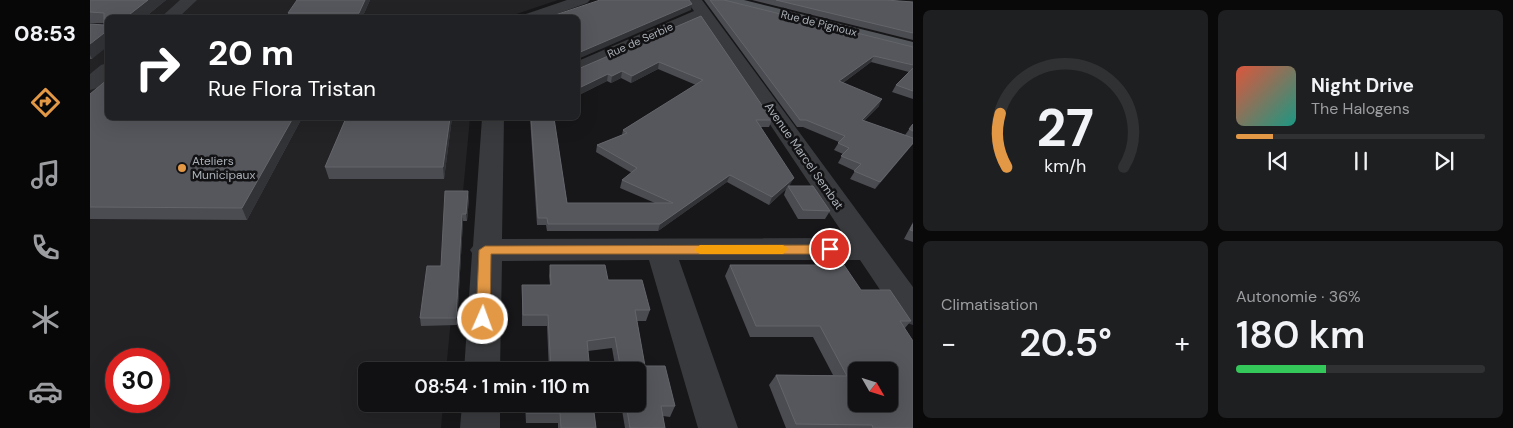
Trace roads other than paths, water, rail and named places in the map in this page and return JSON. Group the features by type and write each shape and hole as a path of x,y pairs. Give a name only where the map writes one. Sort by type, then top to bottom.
{"main road":[{"name":"Rue de Pignoux","path":"728,0 913,47"}],"street":[{"path":"172,15 189,0"},
{"path":"538,15 582,0"},
{"name":"Rue de Serbie","path":"580,67 698,6"},
{"name":"Avenue Marcel Sembat","path":"698,6 913,312"},
{"path":"90,84 105,72"},
{"path":"482,362 485,250 493,120"},
{"path":"485,250 870,249"},
{"path":"661,250 718,428"},
{"path":"480,412 480,428"}],"place":[{"name":"Ateliers Municipaux","path":"182,168"}]}
